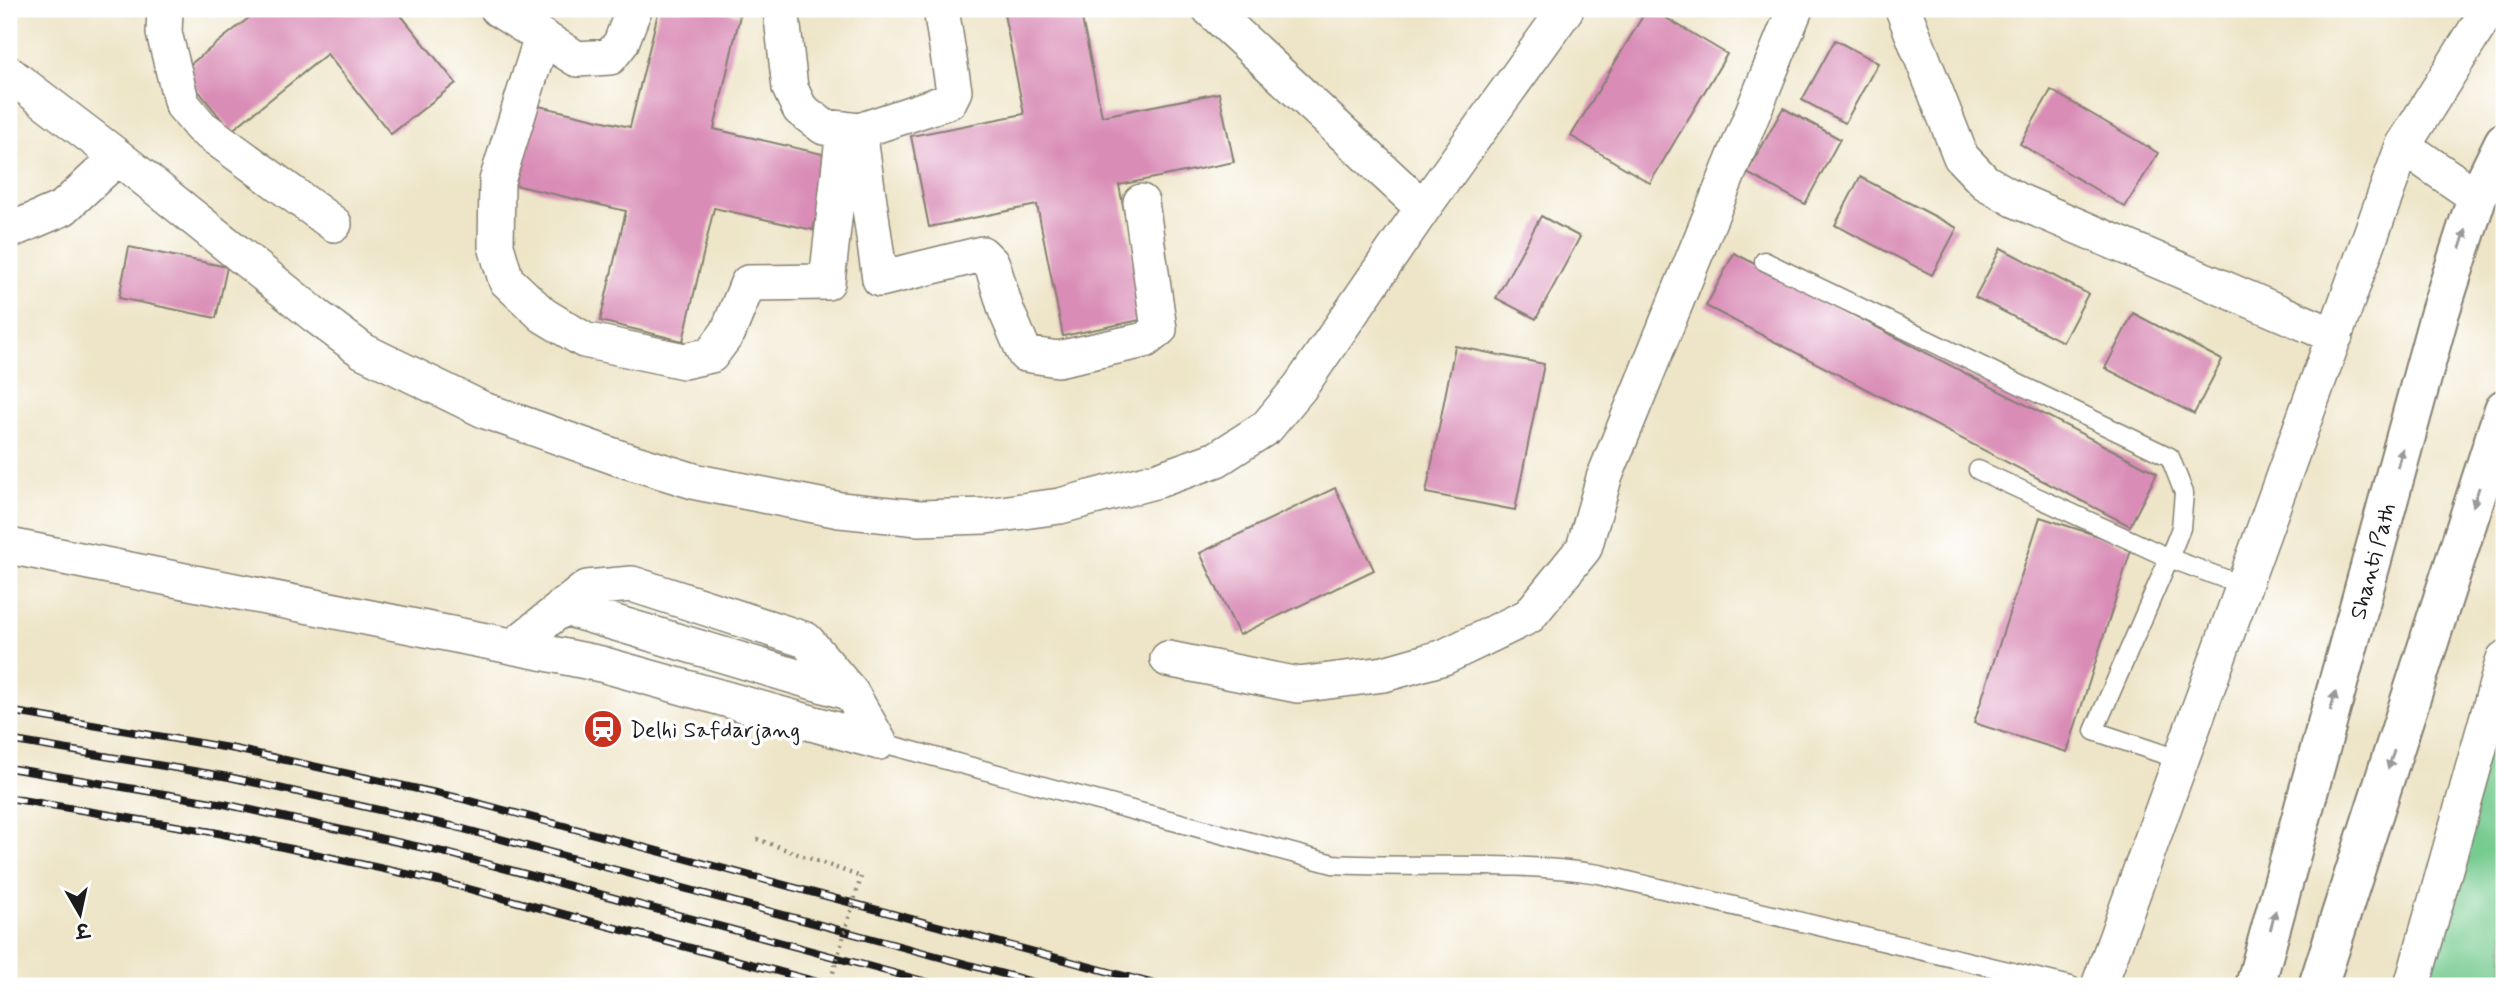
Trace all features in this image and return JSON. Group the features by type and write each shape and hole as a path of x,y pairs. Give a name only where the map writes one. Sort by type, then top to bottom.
{"main road":[{"name":"Shanti Path","path":"2255,986 2440,312 2477,197 2504,142"},
{"path":"2318,986 2504,409"}],"street":[{"path":"165,9 164,33 182,104 188,112 201,127 334,224"},
{"path":"498,9 577,59 610,57 621,43 634,9"},
{"path":"780,9 789,88 800,109 824,127 852,130 949,101 954,91 942,9"},
{"path":"1210,9 1423,208"},
{"path":"9,75 118,157 363,351 486,411 696,482 840,510 919,517 986,516 1060,506 1158,480 1216,459 1267,427 1292,397 1566,9"},
{"path":"1168,659 1298,685 1384,674 1444,657 1529,616 1584,548 1604,478 1795,9"},
{"path":"1903,9 1961,157 1985,182 2016,200 2335,336"},
{"path":"2099,986 2403,146 2489,9"},
{"path":"542,37 497,181 496,246 506,280 543,315 584,340 684,361 710,355 728,332 748,283 827,282 852,130"},
{"path":"852,130 880,279 982,254 992,264 1006,310 1025,354 1058,359 1145,340 1159,329 1141,202"},
{"path":"2403,146 2477,197"},
{"path":"9,231 63,208 118,157"},
{"path":"9,545 601,664 879,742"},
{"path":"514,646 562,607 851,693 879,742"},
{"path":"2412,986 2504,659"}],"lane":[{"path":"1764,261 2170,457 2184,493 2181,528 2094,731 2181,761"},
{"path":"1978,470 2169,558 2244,586"},
{"path":"879,742 1333,864 1386,867 1511,865 1599,874 2071,986"}],"path":[{"path":"757,839 861,877 829,986"}],"green space":[{"path":"2501,646 2504,647 2504,986 2394,986"}],"building":[{"path":"260,9 396,9 456,83 391,134 327,54 231,131 182,71"},
{"path":"659,9 713,9 740,15 714,129 831,156 813,230 714,208 683,341 600,321 626,211 515,185 534,105 630,127"},
{"path":"1003,9 1080,9 1102,116 1219,93 1234,162 1119,185 1145,319 1063,336 1037,205 929,227 911,136 1024,114"},
{"path":"1647,9 1727,54 1650,183 1571,136"},
{"path":"1835,40 1878,63 1845,123 1802,100"},
{"path":"2051,90 2158,153 2125,207 2020,144"},
{"path":"1783,108 1840,139 1805,204 1747,173"},
{"path":"1860,177 1957,228 1932,275 1835,225"},
{"path":"1541,216 1580,237 1536,319 1496,298"},
{"path":"129,247 227,267 216,318 119,298"},
{"path":"2001,248 2088,294 2063,342 1975,297"},
{"path":"1734,253 2157,473 2130,526 1706,306"},
{"path":"2133,313 2222,360 2194,414 2105,368"},
{"path":"1455,346 1544,364 1515,510 1426,493"},
{"path":"1335,488 1374,570 1239,635 1200,553"},
{"path":"2040,517 2132,547 2067,752 1974,723"}],"railway":[{"path":"9,711 235,749 459,798 1162,986"},
{"path":"9,740 229,777 452,826 1048,986"},
{"path":"9,768 224,804 447,853 942,986"},
{"path":"9,798 218,833 439,881 833,986"}],"place":[{"name":"Delhi Safdarjang","path":"603,729"}]}
